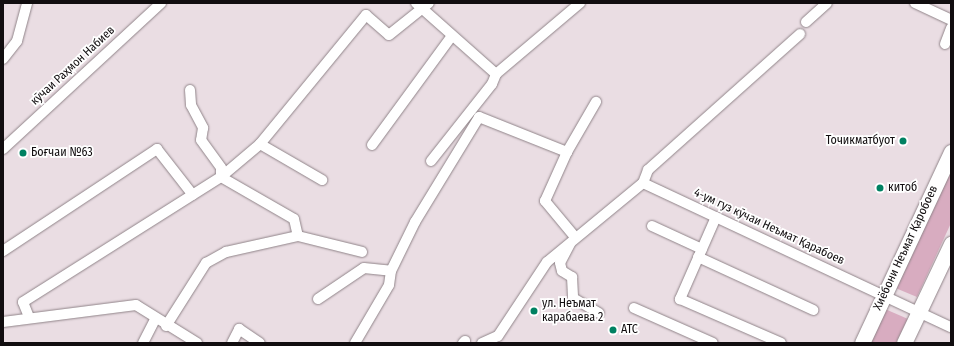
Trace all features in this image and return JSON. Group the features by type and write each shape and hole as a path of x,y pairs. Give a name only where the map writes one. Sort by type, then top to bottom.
{"highway":[{"name":"Хиёбони Неъмат Қаробоев","path":"862,343 951,152"},
{"path":"904,343 951,244"}],"street":[{"path":"3,59 17,41 27,3"},
{"name":"кӯчаи Раҳмон Набиев","path":"3,149 161,3"},
{"path":"431,161 492,84 496,74 580,3"},
{"path":"806,22 827,3"},
{"path":"914,3 951,20"},
{"path":"29,317 23,302 221,177 260,144 366,15 389,34 422,5 451,37 496,74"},
{"path":"945,44 951,28"},
{"path":"482,343 498,336 547,262 572,239 643,183 648,170 800,34"},
{"path":"372,145 451,37"},
{"path":"190,90 191,105 203,128 201,140 221,168 221,177"},
{"path":"572,239 545,201 567,152 596,102"},
{"path":"355,343 389,285 391,271 415,222 479,117 567,152"},
{"path":"260,144 322,180"},
{"path":"3,251 157,149 193,195"},
{"path":"221,177 294,219 298,236"},
{"name":"4-ум гуз кӯчаи Неъмат Қарабоев","path":"643,183 884,294 951,328"},
{"path":"716,217 680,299 780,343"},
{"path":"652,226 700,253 814,310"},
{"path":"166,326 206,262 226,252 288,241 298,236 362,252"},
{"path":"572,239 560,263 562,271 572,277 573,298 599,313"},
{"path":"318,299 364,268 391,271"},
{"path":"3,322 29,317 136,305 150,311 155,319 197,343"},
{"path":"634,308 713,343"},
{"path":"143,343 155,319"},
{"path":"232,343 239,329 260,343"}],"shaded area":[{"path":"951,165 951,223 917,297 893,287"},
{"path":"885,309 908,319 896,343 869,343"}],"place":[{"name":"Точикматбуот","path":"903,141"},
{"name":"Боғчаи №63","path":"23,153"},
{"name":"китоб","path":"880,188"},
{"name":"ул. Неъмат карабаева 2","path":"534,311"},
{"name":"АТС","path":"613,330"}]}
